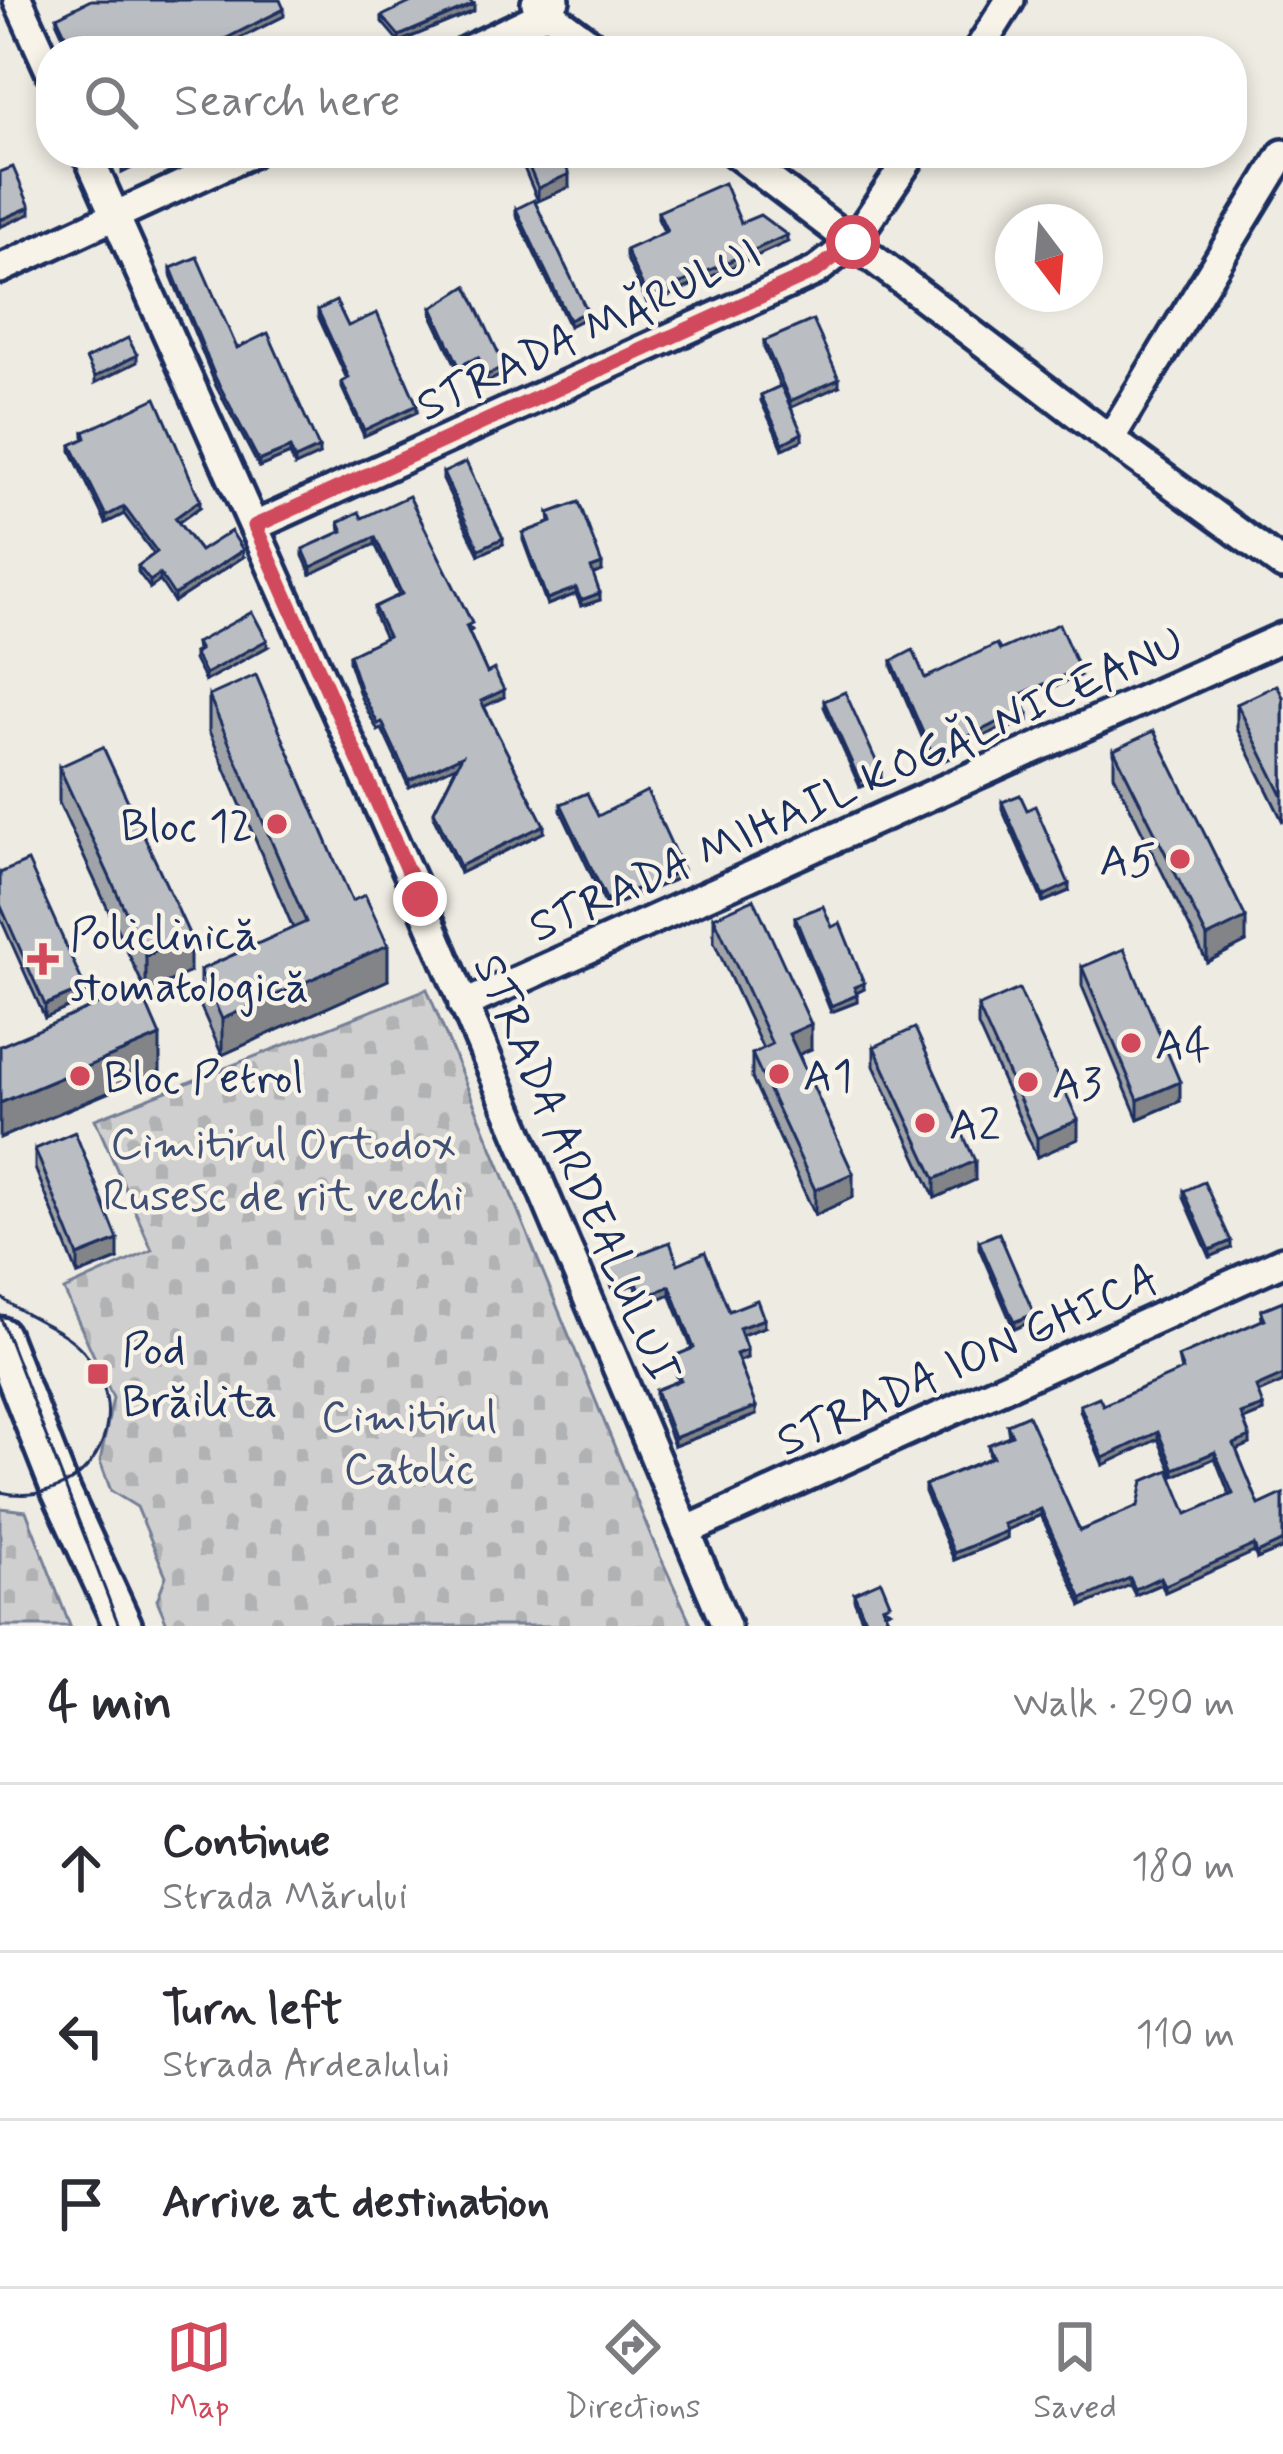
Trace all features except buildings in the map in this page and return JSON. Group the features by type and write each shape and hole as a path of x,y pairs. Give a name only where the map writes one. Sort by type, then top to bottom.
{"main road":[{"path":"0,1336 68,1507 122,1626"}],"street":[{"path":"18,0 36,40"},
{"path":"987,36 1010,0"},
{"path":"491,36 545,4 582,36"},
{"path":"1110,439 1283,154"},
{"name":"STRADA ARDEALULUI","path":"94,168 463,1005 726,1626"},
{"path":"0,269 219,168"},
{"path":"755,168 1283,565"},
{"name":"STRADA MĂRULUI","path":"255,526 816,271 853,242 904,168"},
{"name":"STRADA MIHAIL KOGĂLNICEANU","path":"463,1005 1283,638"},
{"name":"STRADA ION GHICA","path":"686,1531 1283,1261"}],"green space":[{"name":"Cimitirul Catolic","path":"427,989 692,1626 168,1626 157,1600 166,1576 137,1507 111,1491 100,1461 113,1398 64,1290 152,1250 95,1119"},
{"path":"0,1508 26,1511 70,1626 0,1626"}],"tram line":[{"path":"0,1296 84,1352 100,1378 107,1405 105,1431 96,1455 80,1474 58,1488 31,1494 0,1492"},
{"path":"0,1316 119,1626"}],"place":[{"name":"Bloc 12","path":"277,824"},
{"name":"A5","path":"1180,859"},
{"name":"Policlinică stomatologică","path":"43,959"},
{"name":"A4","path":"1131,1043"},
{"name":"A1","path":"779,1074"},
{"name":"Bloc Petrol","path":"80,1076"},
{"name":"A3","path":"1028,1082"},
{"name":"A2","path":"925,1123"},
{"name":"Pod Brăilita","path":"98,1374"}],"route":[{"path":"420,899 255,526 816,271 853,242"}],"park label":[{"name":"Cimitirul Ortodox Rusesc de rit vechi","path":"283,1168"}]}
